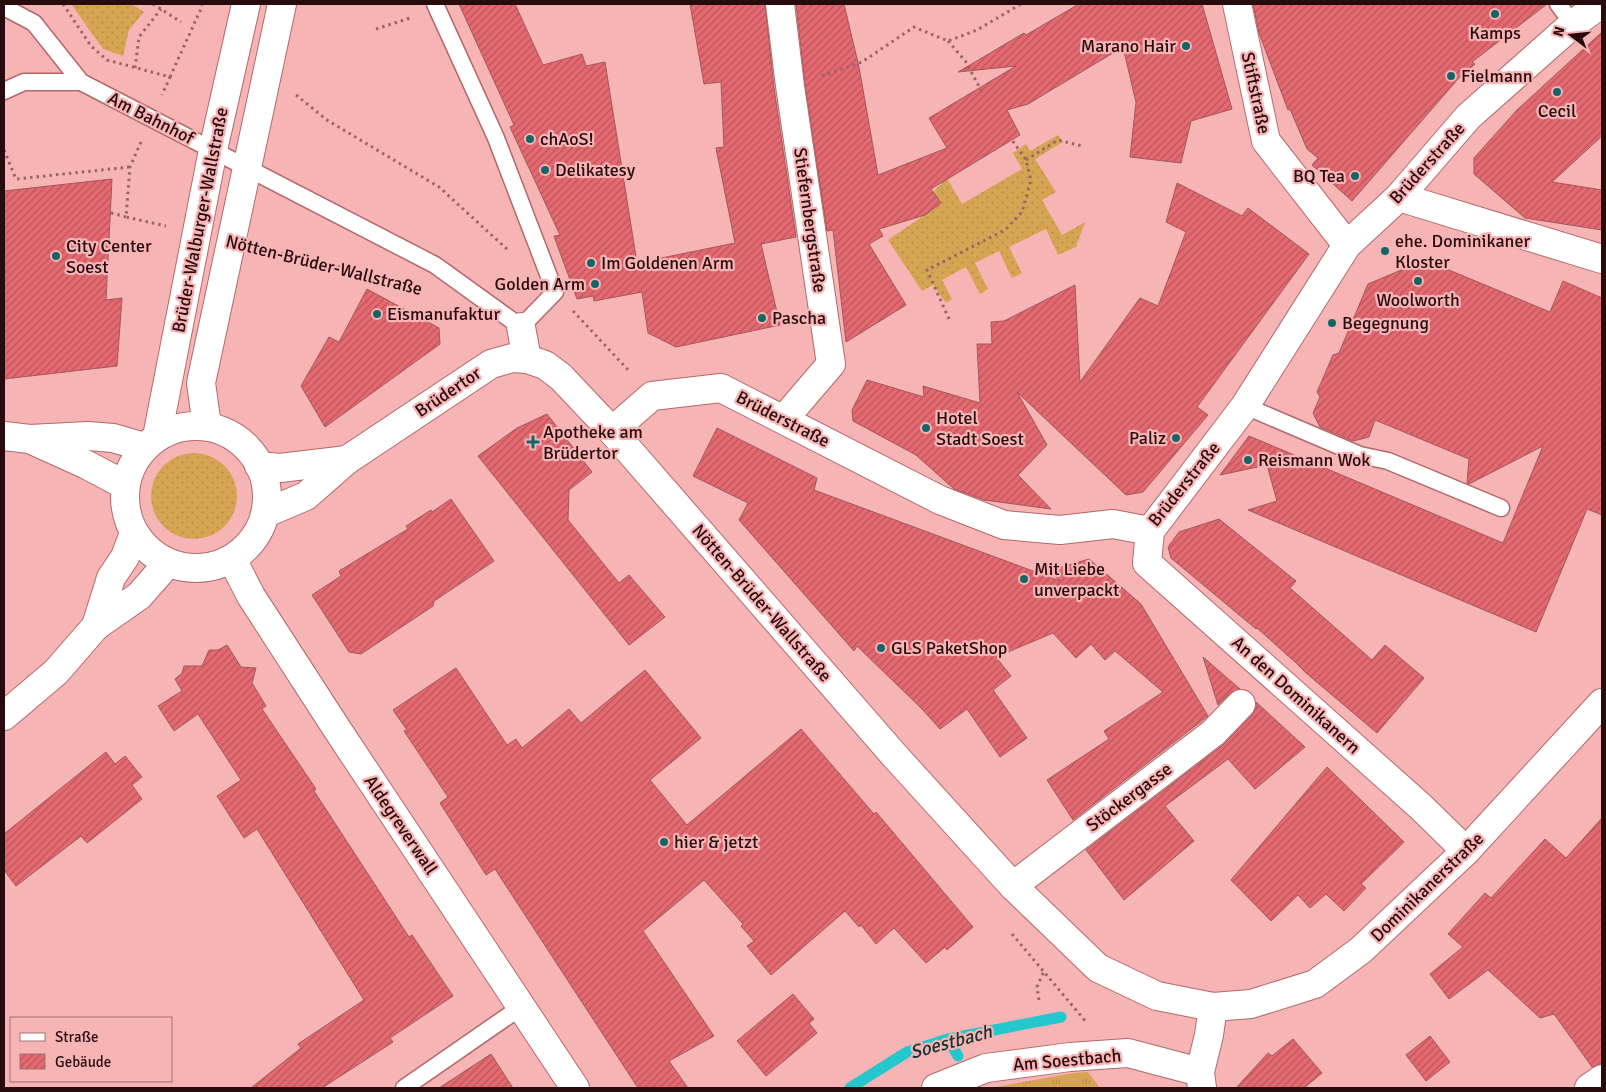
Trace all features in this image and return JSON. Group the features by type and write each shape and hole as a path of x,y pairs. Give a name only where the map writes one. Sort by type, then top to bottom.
{"street":[{"name":"Brüder-Walburger-Wallstraße","path":"151,442 197,234 212,150 246,4"},
{"name":"Brüder-Walburger-Wallstraße","path":"207,426 201,383 282,4"},
{"name":"Stiefernbergstraße","path":"780,4 790,86 831,364 784,419"},
{"name":"Stiftstraße","path":"1237,4 1266,141 1347,245"},
{"name":"Brüderstraße","path":"652,396 721,388 940,500 1004,525 1060,530 1113,524 1150,531 1244,406 1347,245 1400,197 1468,117 1566,14 1602,4"},
{"path":"1400,197 1602,259"},
{"path":"521,326 527,359"},
{"name":"Brüdertor","path":"266,513 306,496 347,460 491,364 512,358 527,359"},
{"name":"Nötten-Brüder-Wallstraße","path":"527,359 545,365 561,378 612,431 894,756 1013,886 1098,968 1157,996 1212,1007"},
{"path":"612,431 652,396"},
{"path":"207,426 226,432 242,442 255,456 264,474 267,493 266,513 259,531 247,547 232,559 211,567 189,569 168,564 143,546 127,518 124,501 125,485 129,471 151,442 181,427 207,426"},
{"path":"4,436 30,439 88,436 151,442"},
{"path":"30,439 86,464 125,485"},
{"name":"Brüdertor","path":"259,466 280,468 347,460"},
{"name":"An den Dominikanern","path":"1150,531 1147,563 1422,807 1466,851"},
{"path":"96,626 111,578 125,557 134,533"},
{"name":"Aldegreverwall","path":"232,559 251,596 326,713 576,1088"},
{"path":"4,716 56,672 96,626 139,596 168,564"},
{"name":"Dominikanerstraße","path":"1212,1007 1251,1004 1315,984 1361,950 1466,851 1602,703"},
{"name":"Stöckergasse","path":"1013,886 1213,733 1241,704"},
{"path":"1201,1080 1212,1007"},
{"name":"Am Soestbach","path":"936,1088 986,1068 1070,1056 1128,1053 1201,1080"},
{"path":"1589,1088 1602,1079"}],"lane":[{"path":"436,6 496,138 555,292 521,326"},
{"name":"Am Bahnhof","path":"4,7 34,23 80,82 247,169"},
{"name":"Am Bahnhof","path":"4,91 24,82 80,82"},
{"name":"Nötten-Brüder-Wallstraße","path":"247,169 435,266 521,326"},
{"path":"1244,406 1360,455 1388,461 1501,508"},
{"path":"404,1088 521,1007"}],"path":[{"path":"63,4 91,46 108,60 135,68 139,37 161,9"},
{"path":"153,4 181,22"},
{"path":"170,77 202,4"},
{"path":"948,41 977,30 1021,4"},
{"path":"376,29 436,6"},
{"path":"790,86 862,62 914,27 948,41 966,62 982,92"},
{"path":"295,94 327,120 439,187 512,253"},
{"path":"949,319 927,270 1005,230 1022,212 1031,180 1026,160 1012,140"},
{"path":"1026,160 1058,140 1082,146"},
{"path":"4,150 16,179 130,166 126,217"},
{"path":"111,213 197,234"},
{"name":"Nötten-Brüder-Wallstraße","path":"230,242 407,282"},
{"path":"555,292 652,396"},
{"path":"1009,930 1113,1054"},
{"path":"1039,1000 1037,987 1044,971"}],"green space":[{"path":"71,4 131,4 144,12 129,30 123,56 103,49"},
{"path":"1058,135 1063,142 1035,159 1056,192 1042,200 1062,235 1085,222 1076,247 1058,255 1046,229 1009,247 1022,273 1012,278 999,251 975,263 988,289 980,294 966,267 942,280 952,299 946,303 933,285 922,291 888,240 932,210 933,192 947,178 962,204 1022,169 1013,153 1026,144 1030,151"},
{"path":"194,453 210,456 218,460 230,472 234,480 237,496 234,512 230,520 218,532 210,536 194,539 178,536 170,532 158,520 154,512 151,496 154,480 158,472 170,460 178,456"},
{"path":"1088,1072 1100,1088 990,1088 1073,1073"}],"building":[{"path":"459,4 515,4 543,65 582,54 586,66 605,62 637,263 735,243 716,148 724,147 721,82 704,84 690,4 765,4 774,88 796,237 761,244 780,325 676,347 648,333 642,292 594,301 593,296 577,299 554,236 560,235 510,127 514,125"},
{"path":"796,4 844,4 859,67 878,175 947,148 929,118 1016,66 958,72 1024,33 1026,35 1079,4 1202,4 1232,109 1191,121 1181,163 1130,157 1136,102 1123,47 1028,104 1007,110 1020,135 931,189 941,203 925,215 879,229 883,236 869,244 906,305 846,342 833,230 827,231 805,84"},
{"path":"1253,4 1547,4 1472,62 1475,64 1458,79 1352,201 1312,165 1318,158 1307,149 1290,109 1288,110 1259,33"},
{"path":"1602,32 1602,136 1552,182 1602,190 1602,230 1525,218 1474,174 1474,158 1517,110"},
{"name":"City Center Soest","path":"112,179 106,300 122,298 117,366 4,379 4,191"},
{"path":"1177,183 1242,216 1248,208 1309,254 1197,407 1208,415 1143,492 1126,495 1017,392 1047,445 1018,475 1051,509 984,500 954,489 916,455 853,421 852,410 867,380 924,397 923,386 980,403 977,344 992,344 991,322 1004,321 1075,285 1080,382 1140,298 1158,306 1186,232 1166,222"},
{"path":"1425,260 1550,312 1563,281 1602,298 1602,515 1587,509 1536,632 1248,510 1277,501 1267,465 1220,475 1249,436 1503,543 1543,446 1469,484 1467,483 1469,459 1375,420 1369,437 1353,441 1320,427 1313,413 1320,397 1317,392 1333,355 1339,353 1368,284"},
{"path":"367,289 439,328 440,344 325,427 301,386 329,337 339,342"},
{"path":"547,414 592,472 569,490 568,520 619,583 629,575 665,617 629,645 478,456 517,428"},
{"path":"717,428 817,478 814,490 1060,581 1049,571 1089,559 1141,604 1208,716 1073,820 1047,780 1109,739 1104,731 1163,692 1115,651 1105,660 1091,644 1076,658 1053,633 996,657 1011,676 993,690 1027,738 1000,757 967,709 940,729 857,646 854,651 739,520 748,503 693,476"},
{"path":"451,499 494,561 434,601 433,606 361,654 349,652 312,595 341,576 339,571 408,529 406,526"},
{"path":"1219,519 1296,581 1290,588 1372,660 1385,645 1424,678 1377,733 1306,673 1257,628 1171,558 1168,547 1179,532"},
{"path":"227,645 241,667 256,668 252,683 266,706 262,709 316,789 314,791 409,937 412,935 453,996 390,1038 393,1042 322,1088 251,1088 301,1048 298,1044 364,1000 257,829 244,838 217,796 241,780 198,714 174,731 158,706 182,691 175,679 182,673 184,666 202,666 209,650 218,650"},
{"path":"1203,657 1240,689 1230,693 1218,705"},
{"path":"456,668 507,745 516,739 522,748 569,709 581,723 645,670 701,738 650,780 687,825 801,729 874,814 876,812 973,927 947,950 945,947 926,963 894,928 876,944 861,925 859,927 845,911 771,975 747,946 754,941 741,926 743,924 704,880 643,931 714,1036 669,1061 688,1088 638,1088 495,869 486,875 440,803 448,797 404,731 407,730 393,710"},
{"path":"1256,702 1305,747 1255,789 1228,759 1165,806 1194,841 1124,900 1086,850 1223,745 1252,715 1256,708"},
{"path":"106,752 115,764 125,756 142,777 132,785 142,799 87,843 81,836 16,886 4,870 4,834"},
{"path":"1327,767 1404,842 1361,884 1366,888 1344,911 1326,894 1310,908 1298,895 1271,921 1231,880"},
{"path":"1602,818 1602,1064 1592,1067 1554,1014 1540,1018 1488,970 1449,999 1430,974 1463,947 1448,934 1485,893 1491,898 1545,839 1566,858"},
{"path":"793,994 814,1019 809,1023 817,1033 766,1076 737,1041"},
{"path":"1430,1036 1450,1062 1426,1081 1406,1055"},
{"path":"1293,1039 1322,1073 1304,1088 1236,1088 1268,1053 1272,1056"},
{"path":"491,1054 513,1088 439,1088"}],"waterway":[{"name":"Soestbach","path":"850,1088 907,1052 948,1039 1061,1017"},
{"path":"948,1039 958,1056"}],"place":[{"name":"Kamps","path":"1495,14"},
{"name":"Marano Hair","path":"1186,46"},
{"name":"Fielmann","path":"1451,76"},
{"name":"Cecil","path":"1557,92"},
{"name":"chAoS!","path":"530,139"},
{"name":"Delikatesy","path":"545,170"},
{"name":"BQ Tea","path":"1355,176"},
{"name":"ehe. Dominikaner Kloster","path":"1385,251"},
{"name":"City Center Soest","path":"56,256"},
{"name":"Im Goldenen Arm","path":"591,263"},
{"name":"Woolworth","path":"1418,281"},
{"name":"Golden Arm","path":"595,284"},
{"name":"Eismanufaktur","path":"377,314"},
{"name":"Pascha","path":"762,318"},
{"name":"Begegnung","path":"1332,323"},
{"name":"Hotel Stadt Soest","path":"926,428"},
{"name":"Paliz","path":"1176,438"},
{"name":"Apotheke am Brüdertor","path":"533,442"},
{"name":"Reismann Wok","path":"1248,460"},
{"name":"Mit Liebe unverpackt","path":"1024,579"},
{"name":"GLS PaketShop","path":"881,648"},
{"name":"hier & jetzt","path":"664,842"}]}
